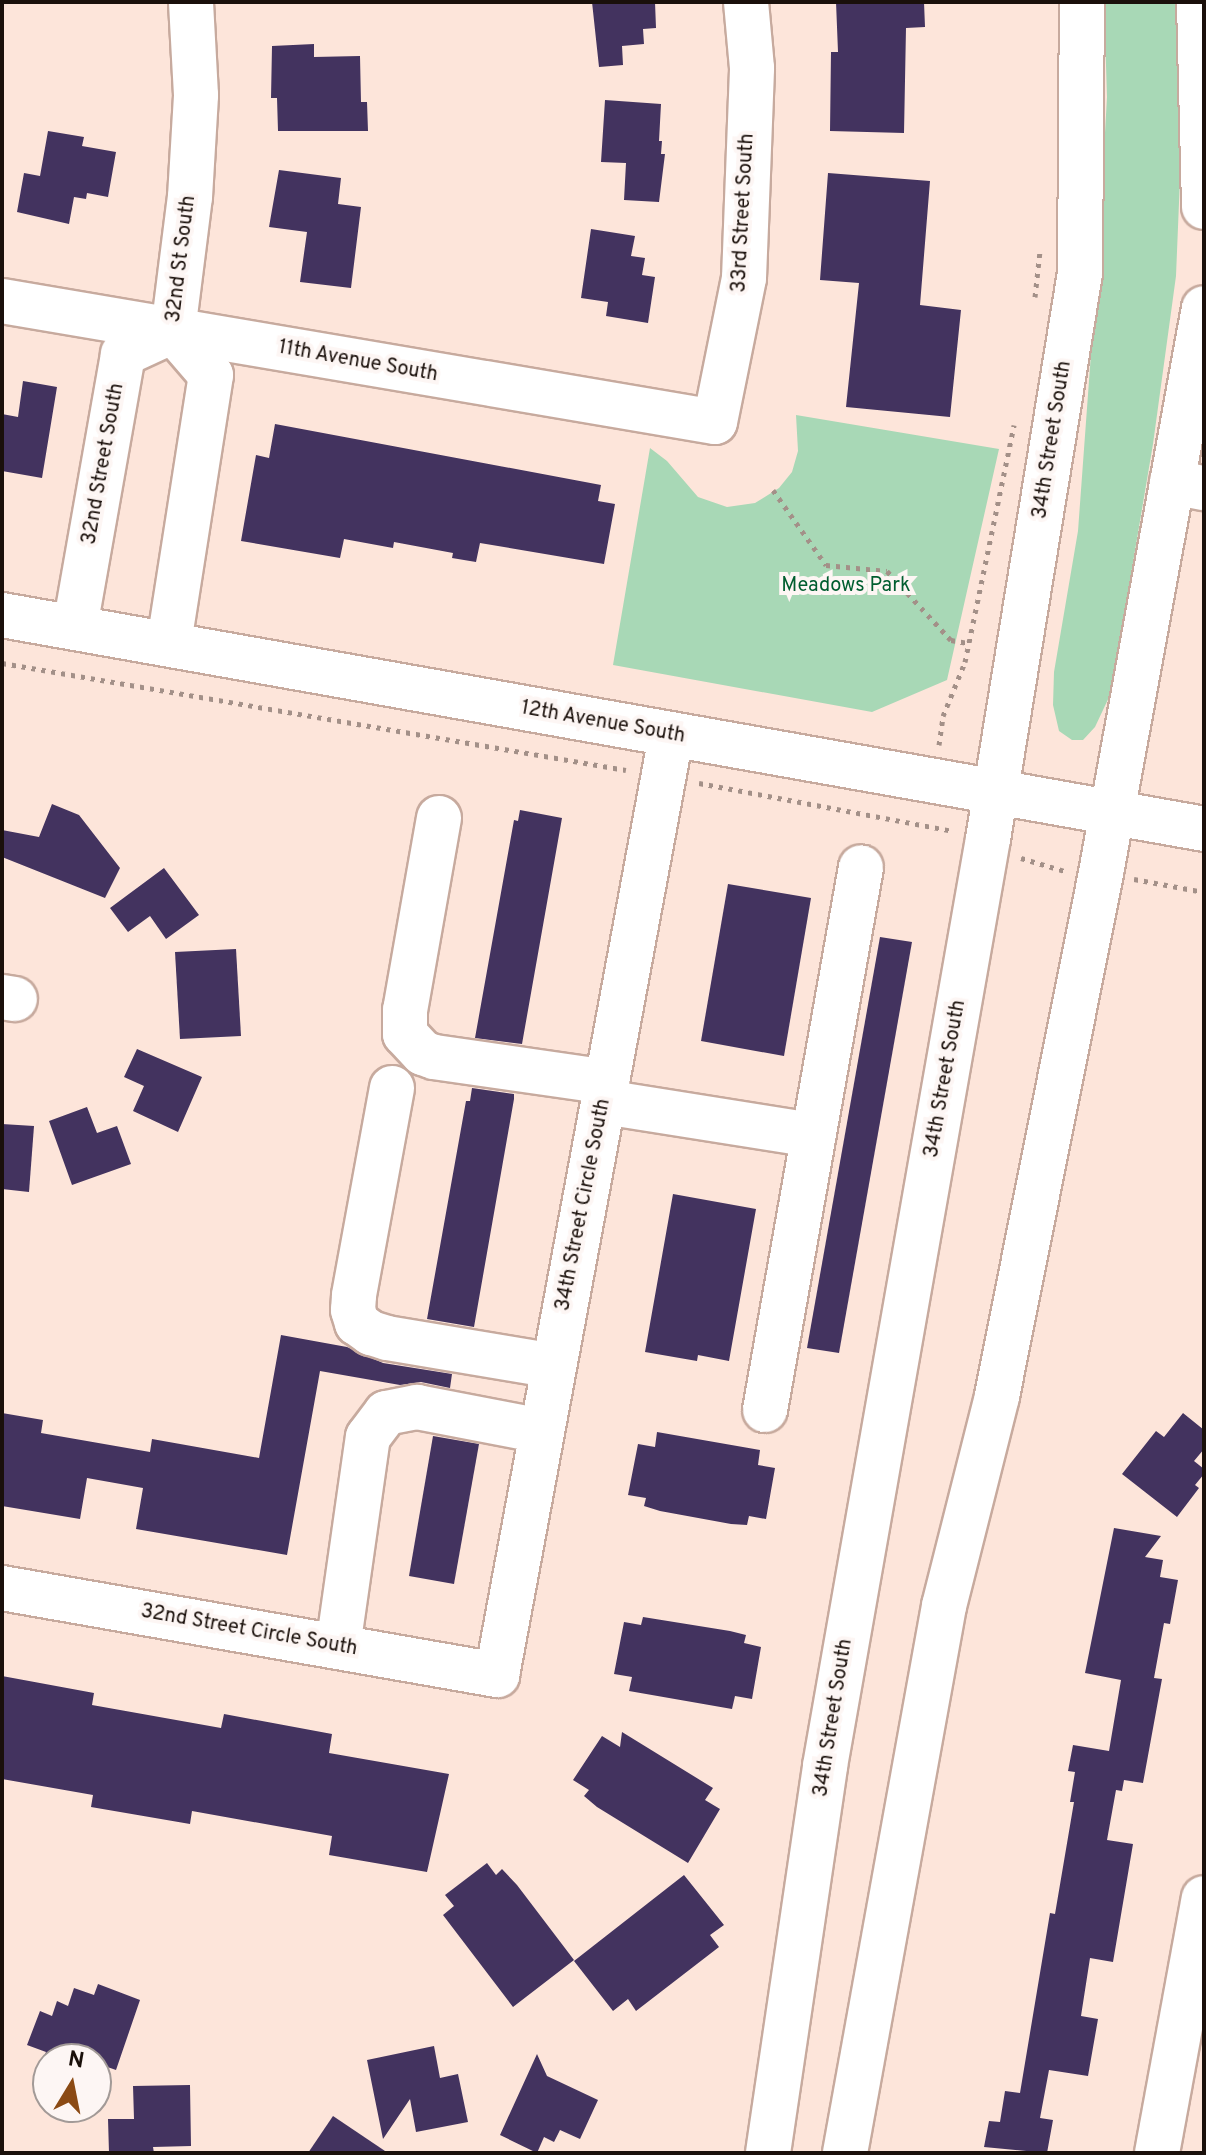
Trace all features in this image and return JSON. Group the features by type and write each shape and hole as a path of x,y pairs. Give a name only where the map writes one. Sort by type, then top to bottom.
{"street":[{"name":"32nd St South","path":"169,643 211,375 173,331 190,197 196,95 191,2"},
{"name":"33rd Street South","path":"715,422 744,278 752,68 746,2"},
{"name":"34th Street South","path":"768,2153 825,1766 996,793 1080,273 1082,2"},
{"path":"1199,2 1204,207"},
{"name":"11th Avenue South","path":"2,301 715,422"},
{"path":"845,2153 944,1606 997,1396 1112,814 1188,485 1204,308"},
{"name":"32nd Street South","path":"75,627 123,354 173,331"},
{"name":"12th Avenue South","path":"2,615 169,643 667,756 934,782 1204,829"},
{"name":"34th Street Circle South","path":"497,1675 667,756"},
{"path":"439,818 405,1010 405,1034 423,1053 813,1135"},
{"path":"765,1410 861,867"},
{"path":"392,1088 354,1296 353,1310 357,1323 371,1333 387,1338 554,1366"},
{"path":"338,1647 368,1437 386,1413 417,1407 542,1431"},
{"name":"32nd Street Circle South","path":"2,1588 497,1675"},
{"path":"1157,2153 1204,1898"}],"path":[{"path":"1033,312 1041,236"},
{"path":"928,826 943,716 965,662 1017,416"},
{"path":"773,490 826,565 887,571 951,640 968,643"},
{"path":"2,663 667,756 928,826 988,839 1028,862 1062,871 1101,873 1204,892"}],"green space":[{"path":"1104,2 1180,2 1183,105 1176,276 1153,444 1111,693 1095,727 1083,740 1072,740 1059,731 1053,705 1054,672 1078,531 1107,97"},
{"name":"Meadows Park","path":"796,415 999,449 947,680 872,712 613,665 650,448 667,461 698,497 727,507 755,503 779,488 792,472 798,451"}],"building":[{"path":"592,2 655,2 656,28 643,29 644,44 622,46 623,65 599,67"},
{"path":"836,2 924,2 925,27 906,28 904,133 830,131 831,52 838,52"},
{"path":"314,44 314,57 360,56 361,102 367,102 368,131 278,131 277,98 271,98 272,46"},
{"path":"605,100 661,104 659,141 662,141 661,154 665,154 659,202 624,200 626,163 601,162"},
{"path":"48,131 84,137 82,146 116,152 108,197 87,193 86,199 74,197 69,224 17,212 24,173 40,176"},
{"path":"279,170 341,178 338,204 361,207 351,288 300,282 307,232 269,227"},
{"path":"828,173 930,181 920,305 961,310 950,417 846,407 859,283 820,280"},
{"path":"591,229 635,236 631,256 645,258 642,275 655,277 648,323 606,316 608,302 581,298"},
{"path":"23,381 57,387 42,478 2,471 2,414 18,417"},
{"path":"275,424 601,485 598,501 615,504 604,564 480,543 476,562 452,558 453,553 394,542 393,548 344,539 340,558 241,541 256,455 269,458"},
{"path":"52,804 79,815 120,868 105,898 2,857 2,830 39,837"},
{"path":"520,810 562,818 522,1044 475,1038 514,820 518,821"},
{"path":"164,868 199,915 166,939 150,916 128,932 110,908"},
{"path":"728,884 811,898 784,1056 701,1041"},
{"path":"880,937 912,942 839,1353 807,1348"},
{"path":"236,949 241,1036 180,1039 175,952"},
{"path":"137,1049 202,1077 178,1132 133,1111 144,1086 124,1077"},
{"path":"472,1088 514,1094 474,1327 427,1319 466,1101 470,1101"},
{"path":"87,1107 97,1133 117,1126 131,1164 72,1185 49,1121"},
{"path":"2,1124 34,1126 29,1192 2,1189"},
{"path":"673,1194 756,1209 729,1361 698,1355 697,1361 645,1352"},
{"path":"281,1335 347,1347 383,1363 452,1374 450,1388 421,1382 400,1385 320,1371 287,1555 136,1529 143,1488 87,1478 80,1519 2,1506 2,1413 43,1420 41,1433 150,1452 152,1439 259,1458"},
{"path":"1183,1413 1204,1430 1204,1449 1194,1461 1204,1469 1204,1474 1195,1485 1199,1488 1177,1517 1122,1474 1156,1431 1164,1437"},
{"path":"657,1432 760,1450 758,1465 775,1468 766,1519 749,1516 747,1525 731,1524 660,1511 644,1506 646,1498 628,1495 638,1444 655,1447"},
{"path":"433,1436 479,1444 454,1584 409,1576"},
{"path":"1114,1528 1161,1536 1145,1557 1163,1560 1160,1577 1178,1580 1170,1624 1164,1623 1154,1678 1162,1679 1143,1783 1124,1780 1122,1791 1116,1790 1107,1840 1133,1844 1113,1962 1090,1958 1081,2016 1098,2019 1088,2076 1049,2070 1040,2118 1053,2120 1047,2153 984,2147 989,2121 1000,2122 1005,2091 1020,2093 1050,1913 1055,1914 1074,1802 1070,1802 1075,1772 1068,1771 1073,1745 1109,1751 1121,1680 1085,1673"},
{"path":"643,1617 746,1635 744,1643 761,1647 752,1699 735,1696 732,1709 629,1691 632,1677 614,1674 624,1622 641,1625"},
{"path":"2,1676 94,1693 92,1705 221,1728 224,1714 332,1734 329,1753 449,1774 427,1872 329,1855 332,1836 192,1811 190,1824 91,1807 93,1795 2,1779"},
{"path":"622,1732 713,1788 705,1800 720,1809 688,1863 597,1807 584,1796 589,1790 573,1780 602,1736 620,1747"},
{"path":"487,1863 496,1875 502,1869 517,1885 574,1960 513,2007 443,1915 454,1906 445,1895"},
{"path":"684,1875 724,1925 710,1935 719,1947 636,2011 628,1999 613,2011 574,1961"},
{"path":"98,1984 140,2000 116,2070 112,2069 112,2043 27,2045 40,2011 52,2016 57,2001 68,2006 74,1988 94,1995"},
{"path":"434,2046 440,2078 458,2074 468,2122 416,2132 410,2099 383,2139 367,2060"},
{"path":"537,2054 547,2076 598,2100 580,2139 560,2130 554,2142 544,2137 537,2153 500,2135"},
{"path":"190,2085 191,2146 153,2147 154,2153 109,2153 108,2123 112,2123 112,2119 134,2119 133,2086"},
{"path":"333,2116 388,2153 308,2153"}]}
